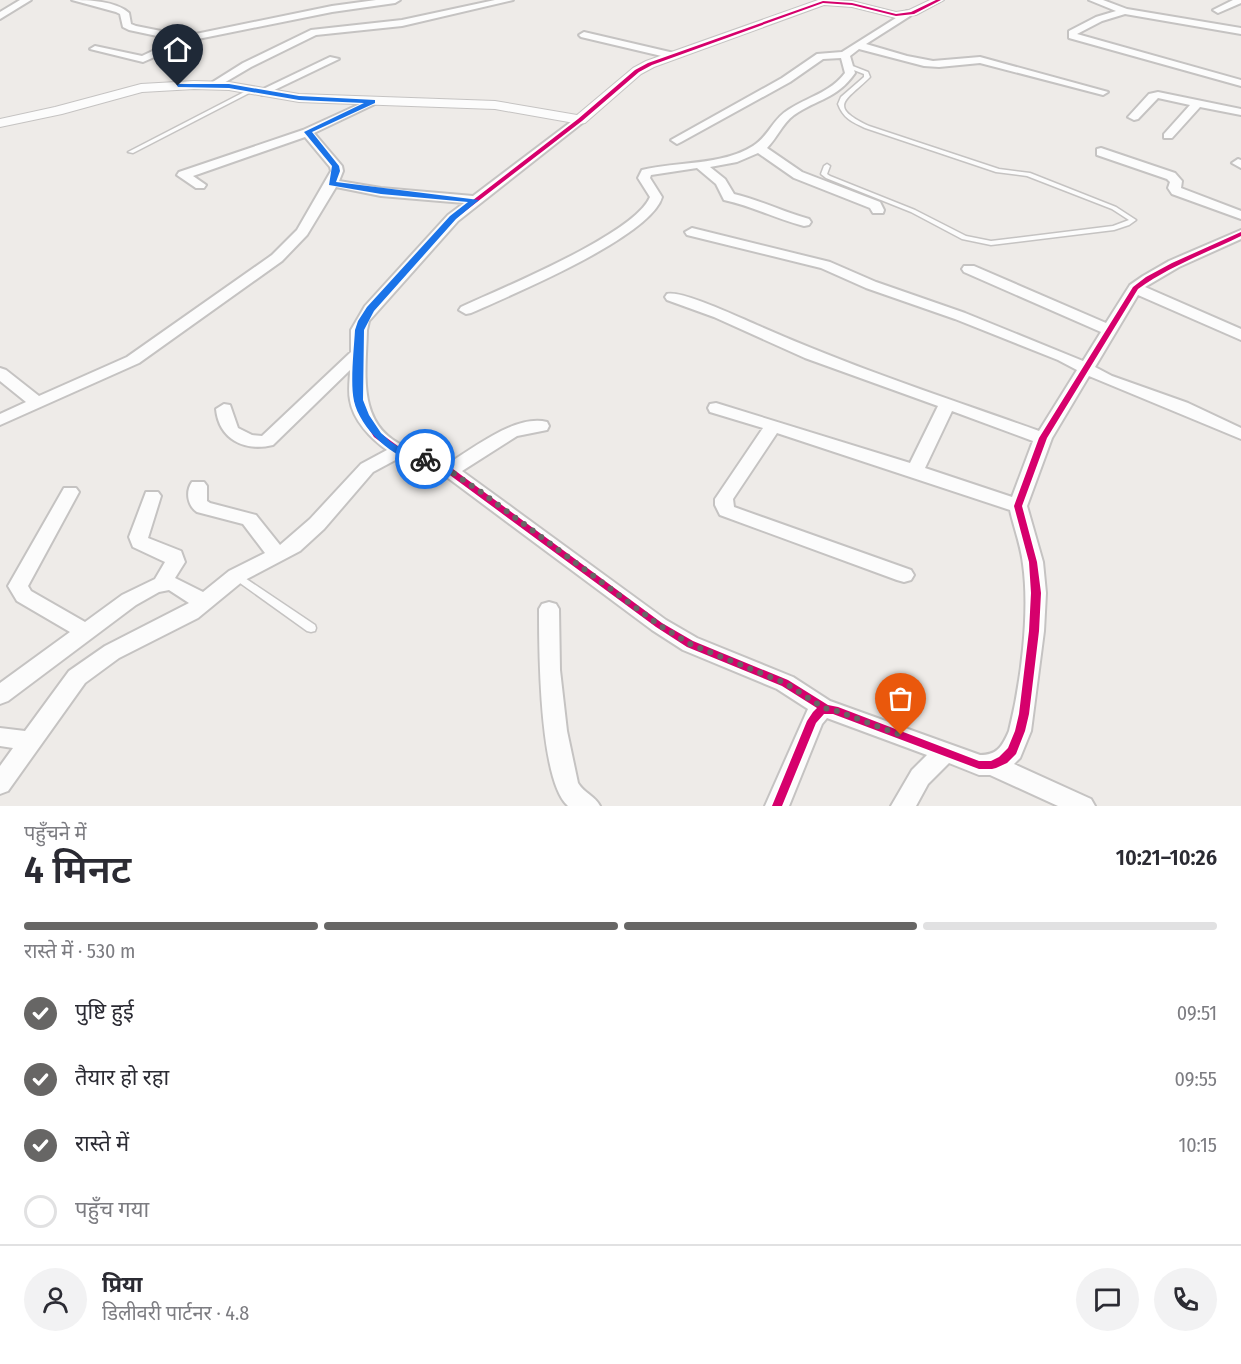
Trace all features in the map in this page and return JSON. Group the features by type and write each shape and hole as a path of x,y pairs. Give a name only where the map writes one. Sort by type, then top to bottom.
{"street":[{"path":"0,16 26,0"},
{"path":"77,0 119,10 124,14 126,25 131,28 161,36 188,39"},
{"path":"95,49 143,59 188,39 395,0"},
{"path":"213,85 309,34 410,22 508,0"},
{"path":"466,310 607,241 637,221 656,201 656,197 644,178 646,173 735,157 759,148 769,138 781,119 843,85 850,73 847,60 858,45 907,14 939,0"},
{"path":"1094,0 1125,11 1241,31"},
{"path":"1218,10 1241,0"},
{"path":"907,14 890,14 830,1 808,6 733,35 670,55 637,71 580,120 453,218 370,309 359,330 358,400 364,415 377,435 399,451 427,459 450,471 659,625 690,644 785,683 824,708 979,765 992,765 1003,760 1012,751 1020,731 1034,631 1036,593 1033,562 1011,504 1043,438 1136,288 1154,273 1195,253 1235,243"},
{"path":"1125,11 1099,19 1072,33 1072,36 1241,83"},
{"path":"309,15 306,26 309,34"},
{"path":"584,35 670,55"},
{"path":"858,45 922,63 945,63 970,58 1103,92"},
{"path":"678,140 786,81 821,56 847,60"},
{"path":"257,91 334,58"},
{"path":"0,123 57,111 141,88 213,85 299,98 495,105 580,120"},
{"path":"1134,117 1153,96 1158,95 1241,112"},
{"path":"200,185 183,174 308,132 373,101"},
{"path":"1168,136 1199,102"},
{"path":"0,420 133,360 277,258 302,232 337,171 336,166 308,132"},
{"path":"759,148 798,175 875,205 878,210"},
{"path":"1101,152 1171,176 1176,181 1174,188 1176,191 1241,215"},
{"path":"700,164 721,182 729,197 750,202 779,215 804,222"},
{"path":"332,183 381,192 475,200"},
{"path":"692,232 825,265 1087,368 1106,379 1182,407 1241,434"},
{"path":"969,269 1109,330"},
{"path":"1136,288 1241,335"},
{"path":"672,297 719,314 811,355 1043,438"},
{"path":"224,409 226,424 232,432 255,441 267,441 359,353"},
{"path":"0,373 38,404"},
{"path":"914,472 947,404"},
{"path":"716,408 1011,504"},
{"path":"774,425 724,499 724,505 728,511 904,575"},
{"path":"450,471 512,432 541,426"},
{"path":"0,784 77,677 86,669 112,652 191,613 236,576 304,538 367,468 399,451"},
{"path":"198,486 198,504 204,508 249,519 277,555"},
{"path":"70,492 18,586 19,591 86,632"},
{"path":"152,496 138,537 140,542 174,556 175,562 162,584"},
{"path":"0,695 129,600 162,584 176,585 204,603"},
{"path":"549,609 549,670 556,731 567,786 574,797 588,806"},
{"path":"777,806 812,721 817,712 824,708"},
{"path":"0,737 31,741"},
{"path":"903,806 920,777 945,752"},
{"path":"992,765 1071,803"}],"lane":[{"path":"827,166 824,174 828,177 913,211 975,241 991,243 1114,228 1127,225 1132,220 1114,208 1028,174 998,171 884,134 852,120 844,112 841,104 843,98 867,77 847,60"},
{"path":"131,152 257,91"},
{"path":"236,576 311,628"}],"cycle path":[{"path":"824,708 785,683 690,644 659,625 450,471 427,459 399,451 377,435 364,415 358,400 359,330 370,309 453,218 580,120 637,71 650,64 823,2 852,4 896,15 912,13 939,0"},
{"path":"777,806 812,721 818,713 826,709 834,710 979,765 992,765 1003,760 1012,751 1024,714 1036,593 1033,562 1018,506 1043,438 1135,288 1174,264 1241,234"}],"way so far":[{"path":"425,459 450,471 481,492 642,613 690,644 785,683 824,708 901,735"}],"route":[{"path":"178,86 229,86 299,98 373,101 308,132 336,166 336,176 332,183 381,192 475,200 453,218 370,309 359,330 358,400 364,415 377,435 388,444 399,451 425,459"}]}
